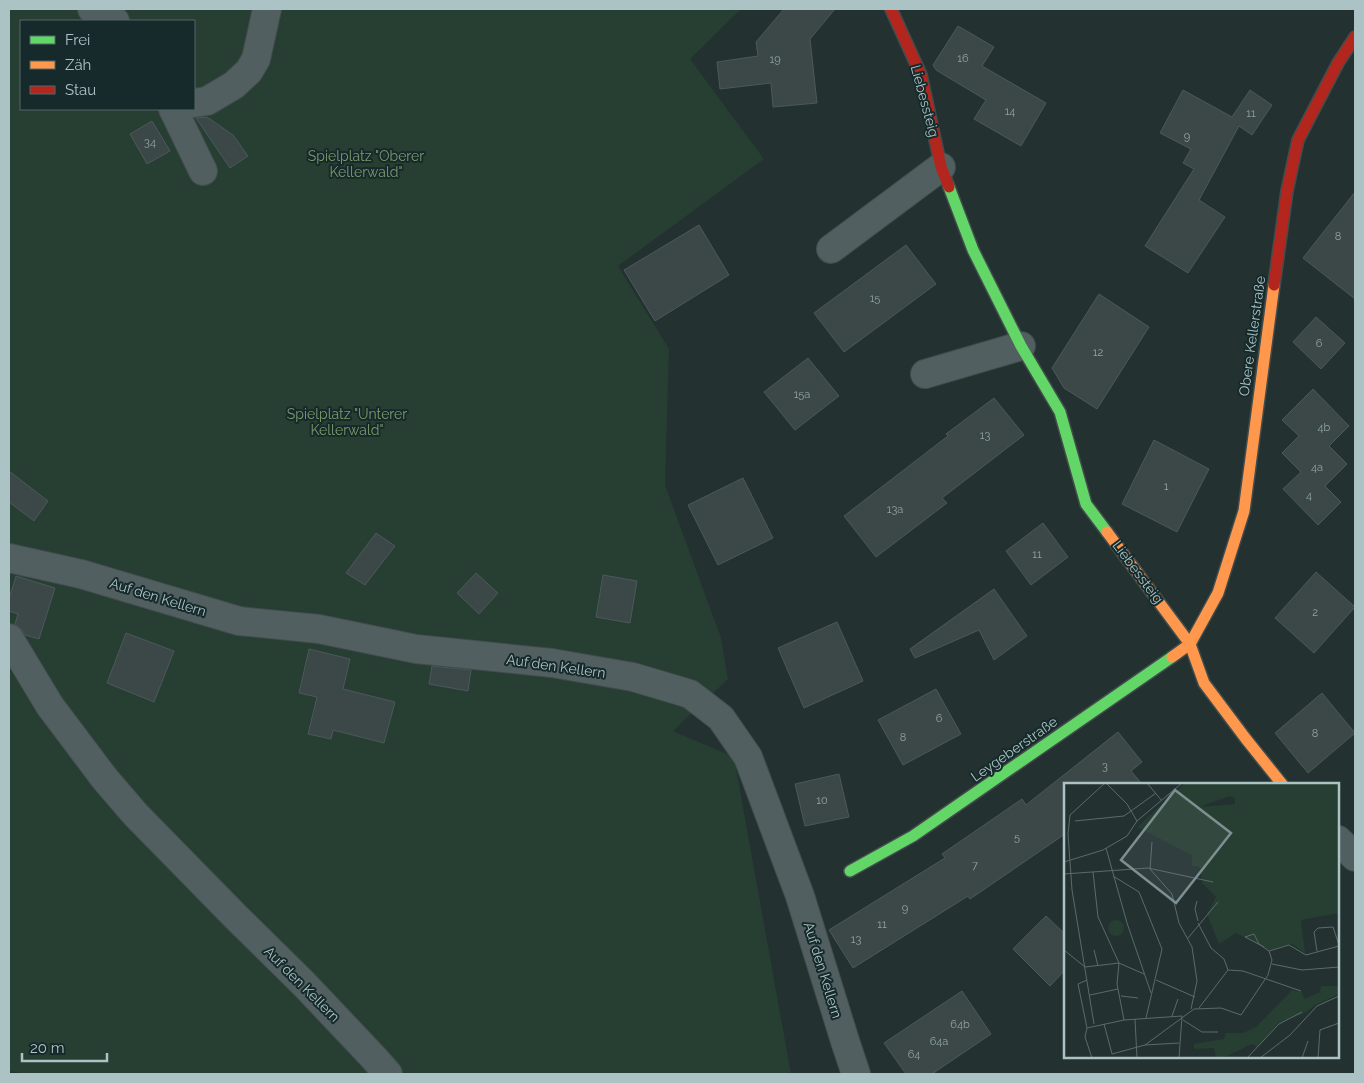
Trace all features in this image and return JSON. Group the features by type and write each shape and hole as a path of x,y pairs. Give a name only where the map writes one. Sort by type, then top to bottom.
{"street":[{"path":"92,9 106,13 114,20"},
{"path":"195,103 207,101 234,85 249,71 256,59 267,9"},
{"name":"Liebessteig","path":"891,9 921,75 942,167 973,250 1021,346 1060,412 1086,504 1140,574 1190,644 1204,683 1246,740 1281,783"},
{"name":"Obere Kellerstraße","path":"1190,644 1218,593 1244,511 1287,191 1298,140 1338,63 1355,37"},
{"path":"173,110 203,171"},
{"path":"831,249 942,167"},
{"path":"925,374 1021,346"},
{"name":"Auf den Kellern","path":"9,558 81,574 239,621 320,629 416,649 561,665 633,677 690,694 721,718 748,757 800,896 856,1074"},
{"name":"Auf den Kellern","path":"9,638 50,706 105,779 130,808 304,984 388,1074"},
{"name":"Leygeberstraße","path":"850,871 913,836 1190,644"},
{"path":"1339,841 1355,857"}],"green space":[{"path":"9,9 741,9 690,59 764,159 618,266 669,349 665,485 721,638 728,679 673,731 734,757 791,1074 25,1074 9,1071"}],"building":[{"path":"784,9 835,9 810,39 817,103 773,107 771,83 720,89 717,62 758,56 756,42"},
{"path":"958,26 994,47 982,66 1046,103 1021,146 974,119 986,100 936,70 933,65"},
{"path":"1183,90 1232,117 1250,90 1272,105 1252,135 1239,126 1199,200 1225,217 1188,273 1145,246 1194,169 1183,163 1191,149 1160,133"},
{"path":"207,117 233,135 248,156 230,168 196,118"},
{"path":"152,121 170,151 147,164 130,134"},
{"path":"1355,192 1355,299 1303,258"},
{"path":"699,225 729,275 655,321 624,270"},
{"path":"906,245 936,284 844,352 814,313"},
{"path":"1099,294 1149,327 1097,409 1064,388 1052,368"},
{"path":"1316,317 1345,343 1321,369 1293,342"},
{"path":"808,358 839,396 795,430 764,392"},
{"path":"1313,389 1349,426 1329,446 1347,464 1325,486 1341,502 1318,525 1283,489 1301,472 1282,453 1299,436 1282,420"},
{"path":"994,398 1024,435 942,498 947,503 876,557 844,516"},
{"path":"1154,440 1209,469 1177,532 1122,504"},
{"path":"9,471 48,501 34,521 9,502"},
{"path":"743,478 773,538 718,565 688,505"},
{"path":"1043,523 1068,557 1031,585 1006,551"},
{"path":"376,533 395,546 365,585 346,573"},
{"path":"1316,572 1355,607 1314,653 1275,618"},
{"path":"476,573 498,593 479,614 457,593"},
{"path":"603,575 637,581 630,623 596,617"},
{"path":"16,576 55,588 39,639 25,635 15,624 18,614 9,611 9,599"},
{"path":"994,589 1027,636 994,660 979,630 915,658 910,649"},
{"path":"837,622 863,681 804,708 778,648"},
{"path":"126,633 174,651 154,702 107,683"},
{"path":"309,649 350,659 343,689 395,702 384,743 333,730 331,739 308,734 317,697 299,693"},
{"path":"432,666 471,670 468,691 429,684"},
{"path":"936,689 961,734 903,765 878,720"},
{"path":"1322,693 1355,733 1308,773 1275,733"},
{"path":"1118,732 1142,762 1131,771 1141,783 1064,783 1064,835 970,899 968,896 853,968 829,930 945,858 942,854 1022,799 1026,805"},
{"path":"839,774 849,817 805,826 795,784"},
{"path":"1046,916 1064,933 1064,971 1050,986 1013,949"},
{"path":"962,991 991,1034 932,1074 906,1074 884,1043"}],"traffic: fast":[{"path":"949,187 973,250 1021,346 1060,412 1086,504 1107,532"},
{"path":"850,871 913,836 1172,657"}],"traffic: slow":[{"path":"1172,657 1190,644 1218,593 1244,511 1274,285"},
{"path":"1107,532 1190,644 1204,683 1281,783"}],"traffic: jam":[{"path":"891,9 921,75 941,167 949,187"},
{"path":"1274,285 1287,191 1298,140 1338,63 1355,37"}],"park label":[{"name":"Spielplatz \"Oberer Kellerwald\"","path":"366,164"},
{"name":"Spielplatz \"Unterer Kellerwald\"","path":"347,422"}]}
